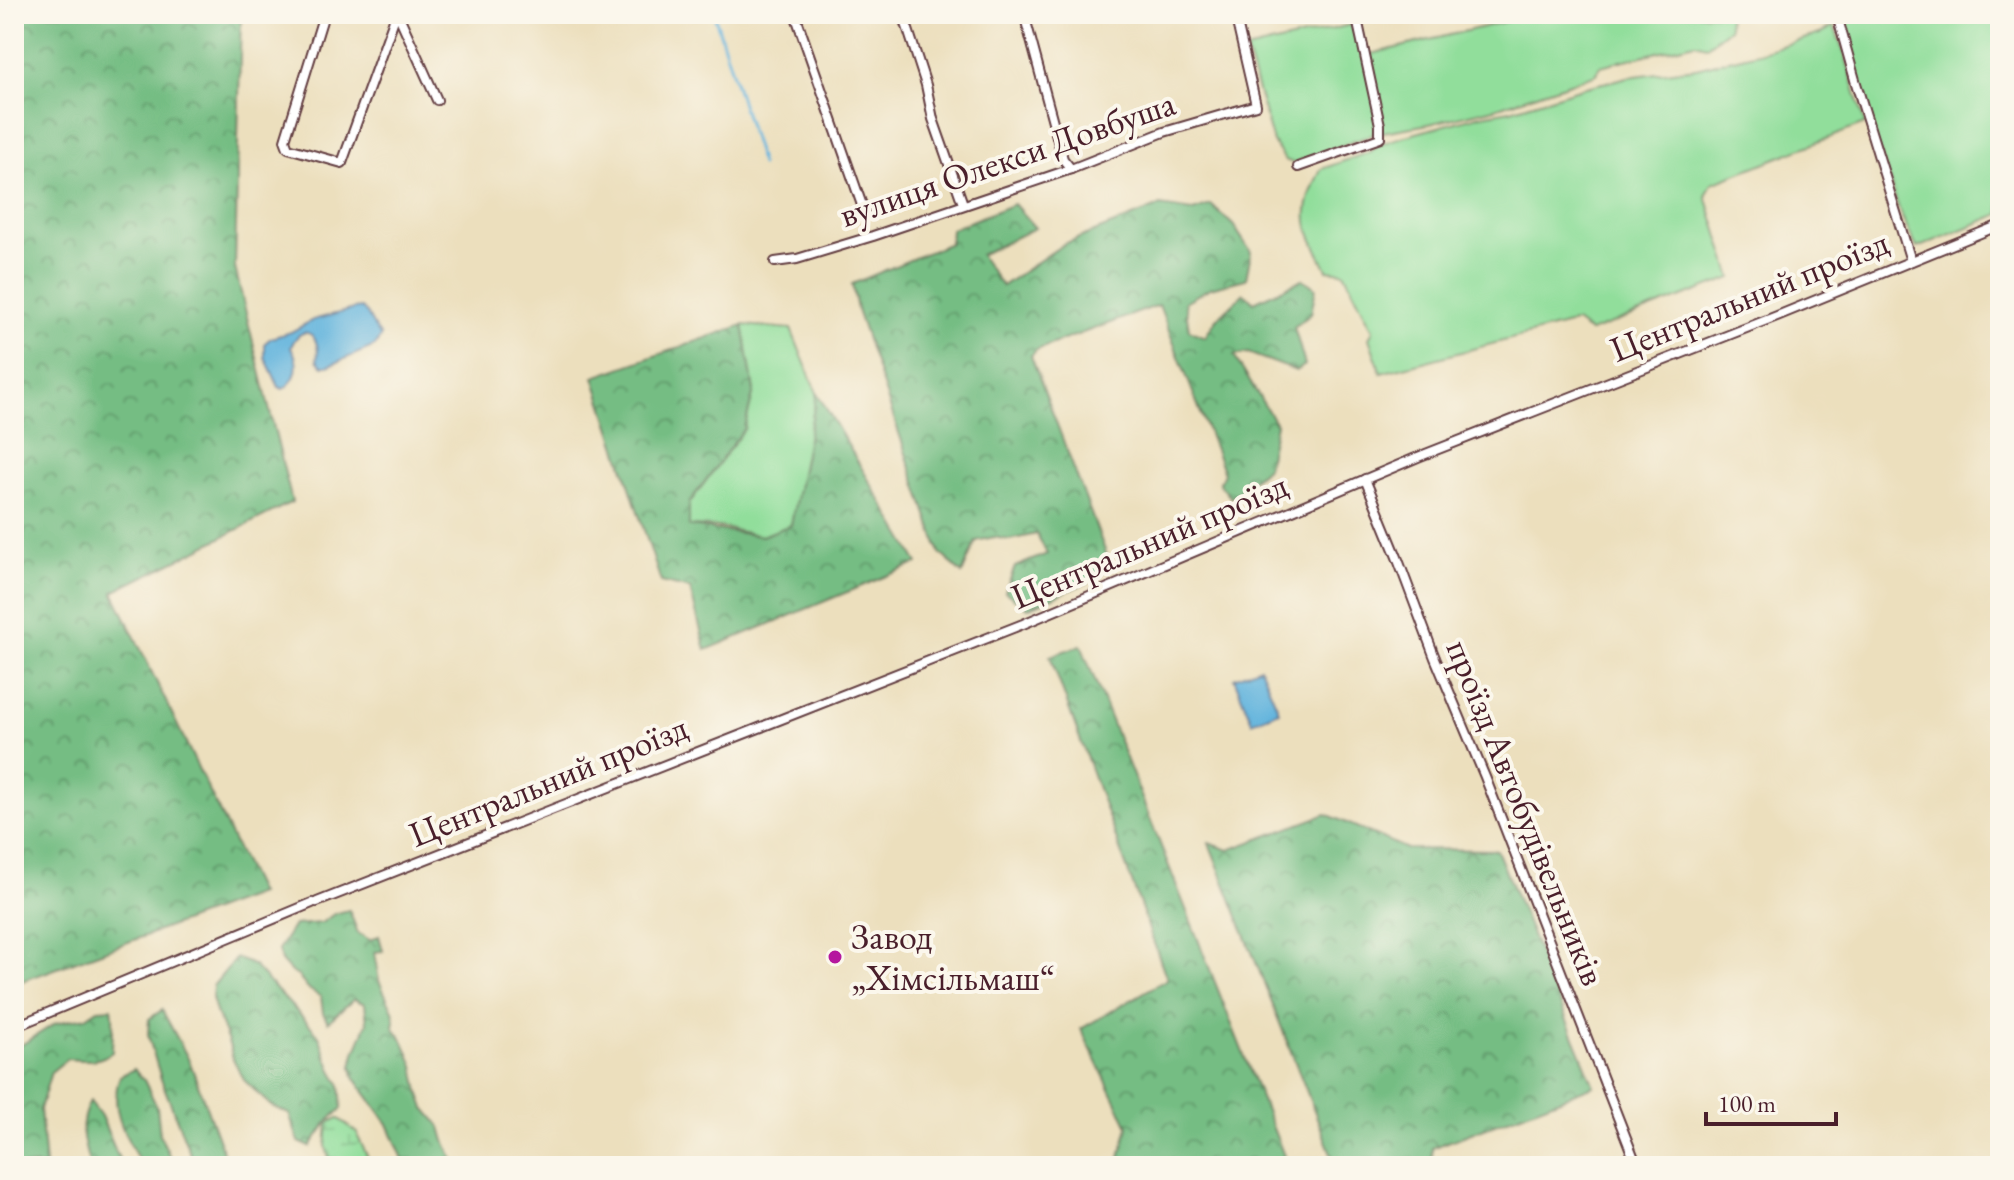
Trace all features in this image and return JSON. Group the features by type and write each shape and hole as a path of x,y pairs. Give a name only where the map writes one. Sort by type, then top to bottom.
{"street":[{"path":"324,14 285,140 288,148 342,163 397,14"},
{"path":"397,14 437,100"},
{"path":"795,14 864,211"},
{"path":"903,14 926,85 933,119 963,204"},
{"path":"1024,14 1063,159 1071,169"},
{"name":"вулиця Олекси Довбуша","path":"775,262 797,259 873,236 1071,169 1164,132 1256,105 1235,14"},
{"path":"1298,167 1380,138 1380,125 1356,14"},
{"path":"1839,14 1855,80 1911,261"},
{"name":"Центральний проїзд","path":"14,1027 314,902 1036,618 1365,479 2000,225"},
{"name":"проїзд Автобудівельників","path":"1365,479 1637,1166"}],"green space":[{"path":"14,14 241,14 235,268 292,502 113,592 259,894 14,984"},
{"path":"1537,14 1728,14 1729,28 1707,46 1695,43 1600,66 1597,74 1495,108 1377,133 1293,163 1285,160 1273,142 1246,50 1350,25 1367,55"},
{"path":"1841,14 2000,14 2000,214 1917,248 1901,215 1867,113"},
{"path":"1834,26 1865,124 1712,183 1706,196 1732,278 1590,332 1576,322 1381,373 1369,338 1373,330 1344,272 1327,270 1308,227 1308,205 1321,169 1402,137 1628,77 1696,68 1758,53 1820,34"},
{"path":"1014,204 1035,228 980,255 1002,286 1064,244 1160,206 1193,211 1211,205 1233,225 1251,252 1246,279 1210,288 1185,302 1189,330 1205,337 1216,320 1244,293 1254,302 1303,279 1316,288 1311,314 1294,327 1305,365 1296,371 1248,353 1234,356 1276,424 1267,467 1231,498 1219,483 1224,473 1159,305 1036,350 1031,356 1109,561 1100,577 1028,608 1005,592 1015,567 1047,554 1037,534 1009,540 994,537 976,541 962,574 940,553 857,310 852,284 950,243 951,229"},
{"path":"743,325 791,329 817,393 791,525 762,536 719,527 689,526 689,504 744,429 754,391"},
{"path":"743,325 754,391 744,429 689,503 689,526 762,536 791,525 817,393 918,563 706,650 690,589 661,582 594,377"},
{"path":"1081,645 1288,1166 1118,1166 1128,1126 1081,1029 1167,979 1050,656"},
{"path":"1326,814 1407,849 1497,850 1594,1086 1432,1148 1433,1166 1336,1166 1209,843 1229,850"},
{"path":"349,910 358,933 370,940 379,936 383,951 374,952 379,981 394,1013 394,1028 414,1066 425,1108 441,1127 457,1166 406,1166 388,1124 354,1077 352,1066 355,1053 367,1023 365,1004 354,999 328,1022 321,997 307,988 281,961 278,950 294,925 321,923 334,914"},
{"path":"236,958 253,965 318,1034 340,1084 342,1109 329,1120 310,1147 299,1142 289,1114 271,1106 244,1080 233,1059 212,998 213,986"},
{"path":"112,1008 112,1052 96,1059 67,1059 51,1072 40,1109 45,1166 14,1166 14,1047 56,1023 86,1017 98,1009"},
{"path":"162,1010 189,1060 230,1166 196,1166 192,1158 161,1079 148,1035 149,1019"},
{"path":"134,1069 144,1080 157,1107 160,1135 174,1166 142,1166 120,1122 116,1100 120,1076"},
{"path":"90,1101 101,1116 122,1166 90,1166 82,1126"},
{"path":"338,1118 358,1133 372,1166 331,1166 326,1147 328,1123"}],"water":[{"path":"361,308 381,336 375,346 322,366 317,360 314,338 310,334 300,334 291,347 297,364 295,375 283,389 279,387 265,357 265,343 313,320"},
{"path":"1260,667 1279,711 1252,722 1234,678"}],"waterway":[{"path":"714,14 761,165"}],"place":[{"name":"Завод „Хімсільмаш“","path":"835,957"}]}
